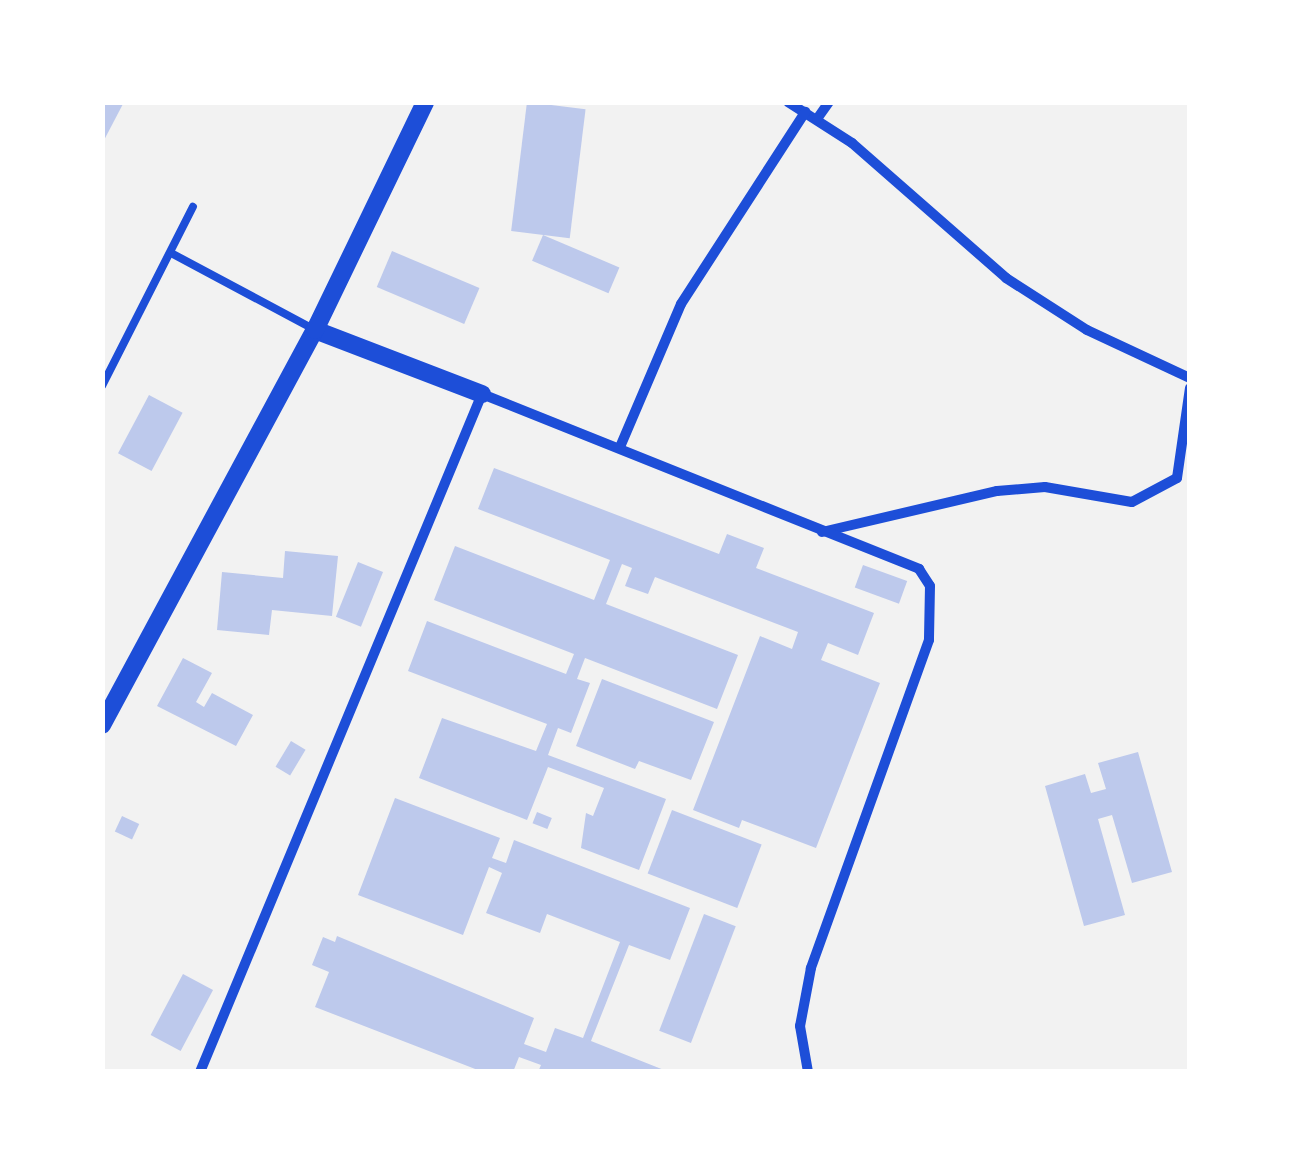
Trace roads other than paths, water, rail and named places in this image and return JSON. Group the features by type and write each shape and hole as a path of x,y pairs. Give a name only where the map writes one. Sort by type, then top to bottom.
{"street":[{"path":"102,725 315,330 425,102"},
{"path":"788,102 817,119 1006,278 1087,330 1190,378"},
{"path":"817,119 828,102"},
{"path":"620,448 680,304 805,112"},
{"path":"315,330 919,569 930,586 930,640 811,968 800,1026 808,1072"},
{"path":"822,532 997,491 1045,487 1132,502 1176,478 1190,388"},
{"path":"200,1072 482,394"}],"lane":[{"path":"102,386 193,207"},
{"path":"171,253 315,330"}]}
